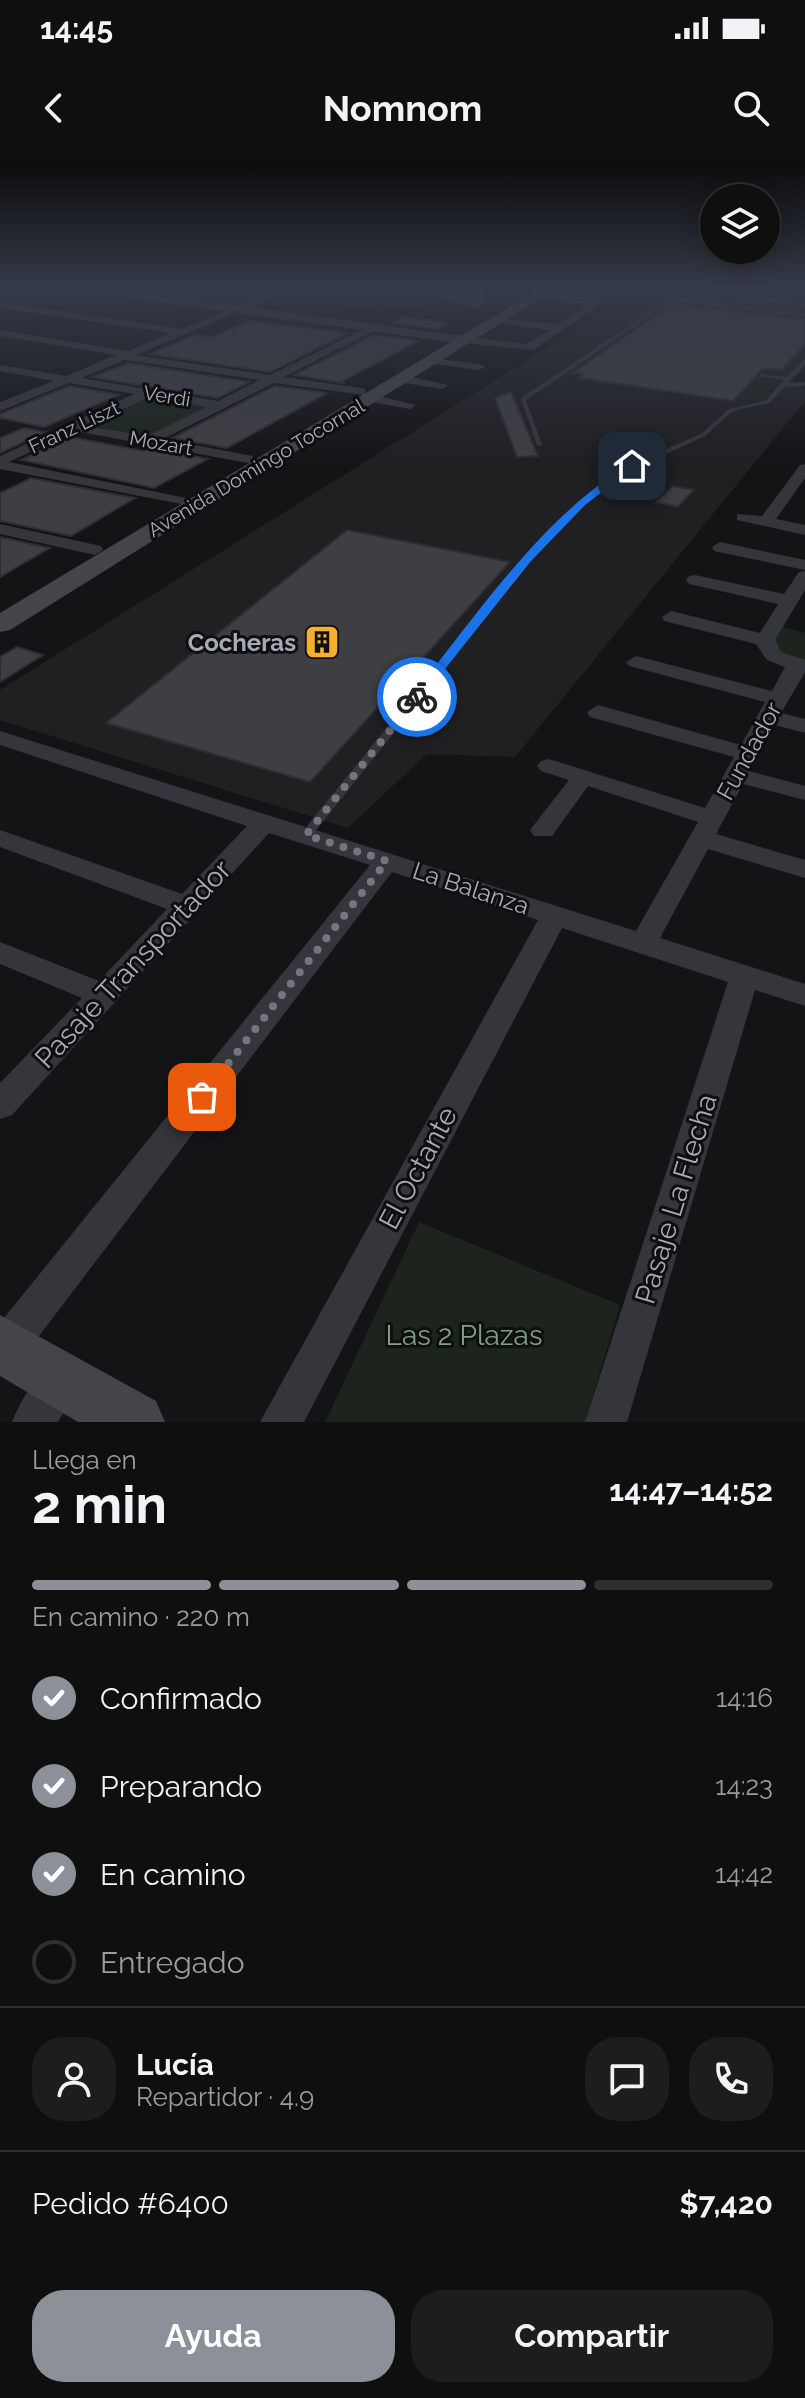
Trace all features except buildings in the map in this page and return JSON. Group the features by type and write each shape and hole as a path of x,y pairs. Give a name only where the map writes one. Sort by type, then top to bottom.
{"main road":[{"name":"Avenida Domingo Tocornal","path":"0,624 187,503 448,345"},
{"name":"Avenida Domingo Tocornal","path":"0,607 95,550 187,503 248,459 365,395 402,379 451,345"},
{"path":"3,1346 48,1401 135,1422"}],"street":[{"path":"68,345 410,405"},
{"path":"0,407 151,345"},
{"path":"149,441 339,345"},
{"path":"504,345 529,348 534,345"},
{"path":"431,361 479,367"},
{"name":"Verdi","path":"0,368 220,405"},
{"path":"402,379 442,385"},
{"name":"Franz Liszt","path":"0,463 147,393"},
{"name":"Mozart","path":"73,427 248,459"},
{"path":"0,463 187,503"},
{"path":"766,522 805,468"},
{"path":"743,517 805,530"},
{"path":"0,529 95,550"},
{"path":"720,547 805,565"},
{"path":"671,617 765,640 805,576"},
{"path":"695,580 789,601"},
{"name":"Fundador","path":"643,943 773,707 801,665 773,657 766,649 765,640"},
{"path":"636,662 773,707 805,726"},
{"path":"598,712 742,764 805,793"},
{"name":"La Balanza","path":"0,738 265,822 312,827 387,861 805,995"},
{"path":"549,766 583,777 805,869"},
{"path":"543,830 583,777"},
{"name":"Pasaje Transportador","path":"2,1101 265,822"},
{"path":"0,838 187,906"},
{"path":"3,1346 387,861"},
{"name":"El Octante","path":"281,1422 555,914"},
{"path":"0,952 104,995"},
{"name":"Pasaje La Flecha","path":"606,1422 745,976"}],"lane":[{"path":"539,445 523,399 603,345"},
{"path":"312,827 528,559 582,503 622,471 697,439 731,410 767,402 805,361"},
{"path":"762,375 802,385"}],"shaded area":[{"path":"552,345 805,345 805,367 793,381 805,389 805,401 515,757 427,754 348,828 0,720 0,690"}],"green space":[{"path":"754,377 779,382 761,401 733,401"},
{"path":"147,397 210,407 145,438 86,425"},
{"path":"782,627 805,633 805,662 780,655 770,647"},
{"name":"Las 2 Plazas","path":"419,1222 620,1305 585,1422 325,1422"}],"way so far":[{"path":"202,1097 387,861 306,835 417,697"}],"place":[{"name":"Cocheras","path":"322,642"}],"route":[{"path":"417,697 528,559 582,503 632,466"}]}
